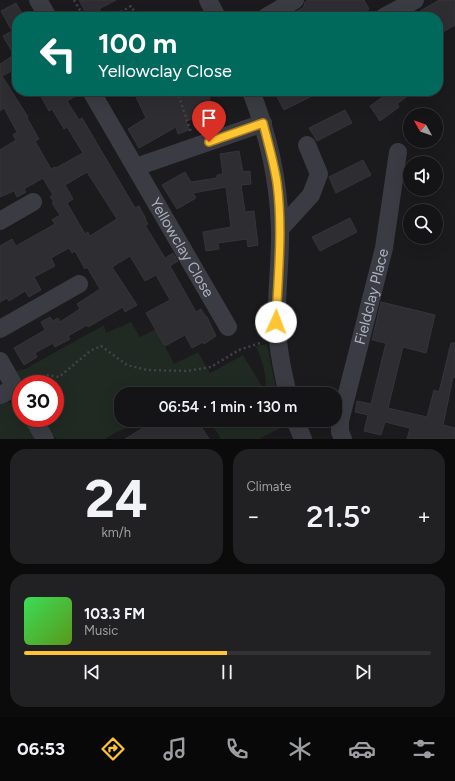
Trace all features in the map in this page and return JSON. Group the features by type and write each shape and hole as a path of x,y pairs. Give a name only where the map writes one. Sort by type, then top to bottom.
{"street":[{"path":"38,0 45,12"},
{"path":"208,0 214,12"},
{"path":"275,12 295,0"},
{"path":"393,12 415,0"},
{"name":"Yellowclay Close","path":"94,96 228,327"},
{"path":"253,96 263,123 271,152 277,183 280,229 276,322 281,366 286,387"},
{"path":"136,167 263,123"},
{"path":"280,229 310,195 319,174 307,145"},
{"name":"Fieldclay Place","path":"343,439 340,432 340,421 384,248 398,152"},
{"path":"0,221 33,202"},
{"path":"0,329 79,284"},
{"path":"0,361 12,394"},
{"path":"38,427 45,439"},
{"path":"298,427 303,439"}],"path":[{"path":"74,0 81,12"},
{"path":"121,12 131,6 135,12"},
{"path":"179,96 196,146"},
{"path":"61,375 90,350 101,346 127,365 147,370 187,371 211,367 239,350 278,337"}],"shaded area":[{"path":"131,322 140,337 156,329 174,364 198,352 210,373 243,355 262,387 114,387 114,427 129,427 105,439 56,439 49,427 64,427 64,375 18,375 16,371 25,369 104,325 106,333"},
{"path":"267,344 276,387 265,387 265,374 256,346"},
{"path":"8,401 12,404 12,427 32,427 39,439 0,439 0,403"},
{"path":"213,427 282,427 259,439 221,439"}],"building":[{"path":"79,0 116,0 99,9 101,12 85,12"},
{"path":"308,0 364,0 369,9 364,12 298,12 304,6 305,2"},
{"path":"439,0 455,0 455,25 443,32 443,12 419,12"},
{"path":"16,3 21,12 12,12 12,31 1,11"},
{"path":"12,31 12,52 3,36"},
{"path":"12,56 12,71 2,76 12,92 12,96 15,96 28,117 27,118 39,139 35,141 51,169 56,168 83,153 67,127 64,129 52,109 49,111 41,96 76,96 67,101 79,120 82,118 135,208 139,206 148,224 145,225 165,258 173,253 178,261 170,266 196,312 201,309 207,317 216,336 204,344 203,342 192,348 185,335 165,346 146,313 170,300 156,275 145,281 130,256 112,267 137,305 125,312 123,307 88,327 87,325 68,336 70,339 55,347 53,343 35,353 37,357 24,365 14,348 45,330 41,322 50,317 53,321 58,318 60,322 80,309 77,304 100,289 87,267 85,269 75,251 72,253 69,248 51,258 55,266 34,277 41,290 29,297 25,291 9,301 7,298 0,302 0,246 12,239 16,246 55,224 52,220 60,215 52,203 54,202 50,197 53,195 43,178 24,189 26,192 17,197 14,191 0,197 0,150 16,140 13,135 17,132 4,108 0,111 0,64","holes":["87,172 117,219 90,236 88,232 85,234 67,203 73,199 65,185"]},
{"path":"135,96 209,96 214,111 186,121 189,130 178,134 176,127 139,148 128,129 146,118"},
{"path":"277,96 312,96 284,110"},
{"path":"384,96 407,96 397,104 399,107 380,121 370,106"},
{"path":"345,110 352,123 317,141 309,128"},
{"path":"239,151 243,172 250,171 251,184 241,185 245,212 254,211 258,245 248,247 247,239 218,243 219,249 206,251 203,232 231,227 226,187 193,193 196,198 177,209 162,185 185,172 191,182 217,178 217,175 223,174 220,154"},
{"path":"363,160 371,175 336,193 329,177"},
{"path":"350,218 357,232 320,251 312,237"},
{"path":"381,302 435,315 426,353 403,347 388,408 427,417 434,390 439,392 451,343 455,343 455,378 453,377 443,425 455,428 455,439 407,439 410,428 385,422 381,435 364,431 368,415 355,412 357,401 371,404 386,343 372,340"},
{"path":"145,427 201,427 209,439 125,439"}],"route":[{"path":"209,142 263,123 271,152 277,183 280,229 276,322"}]}
